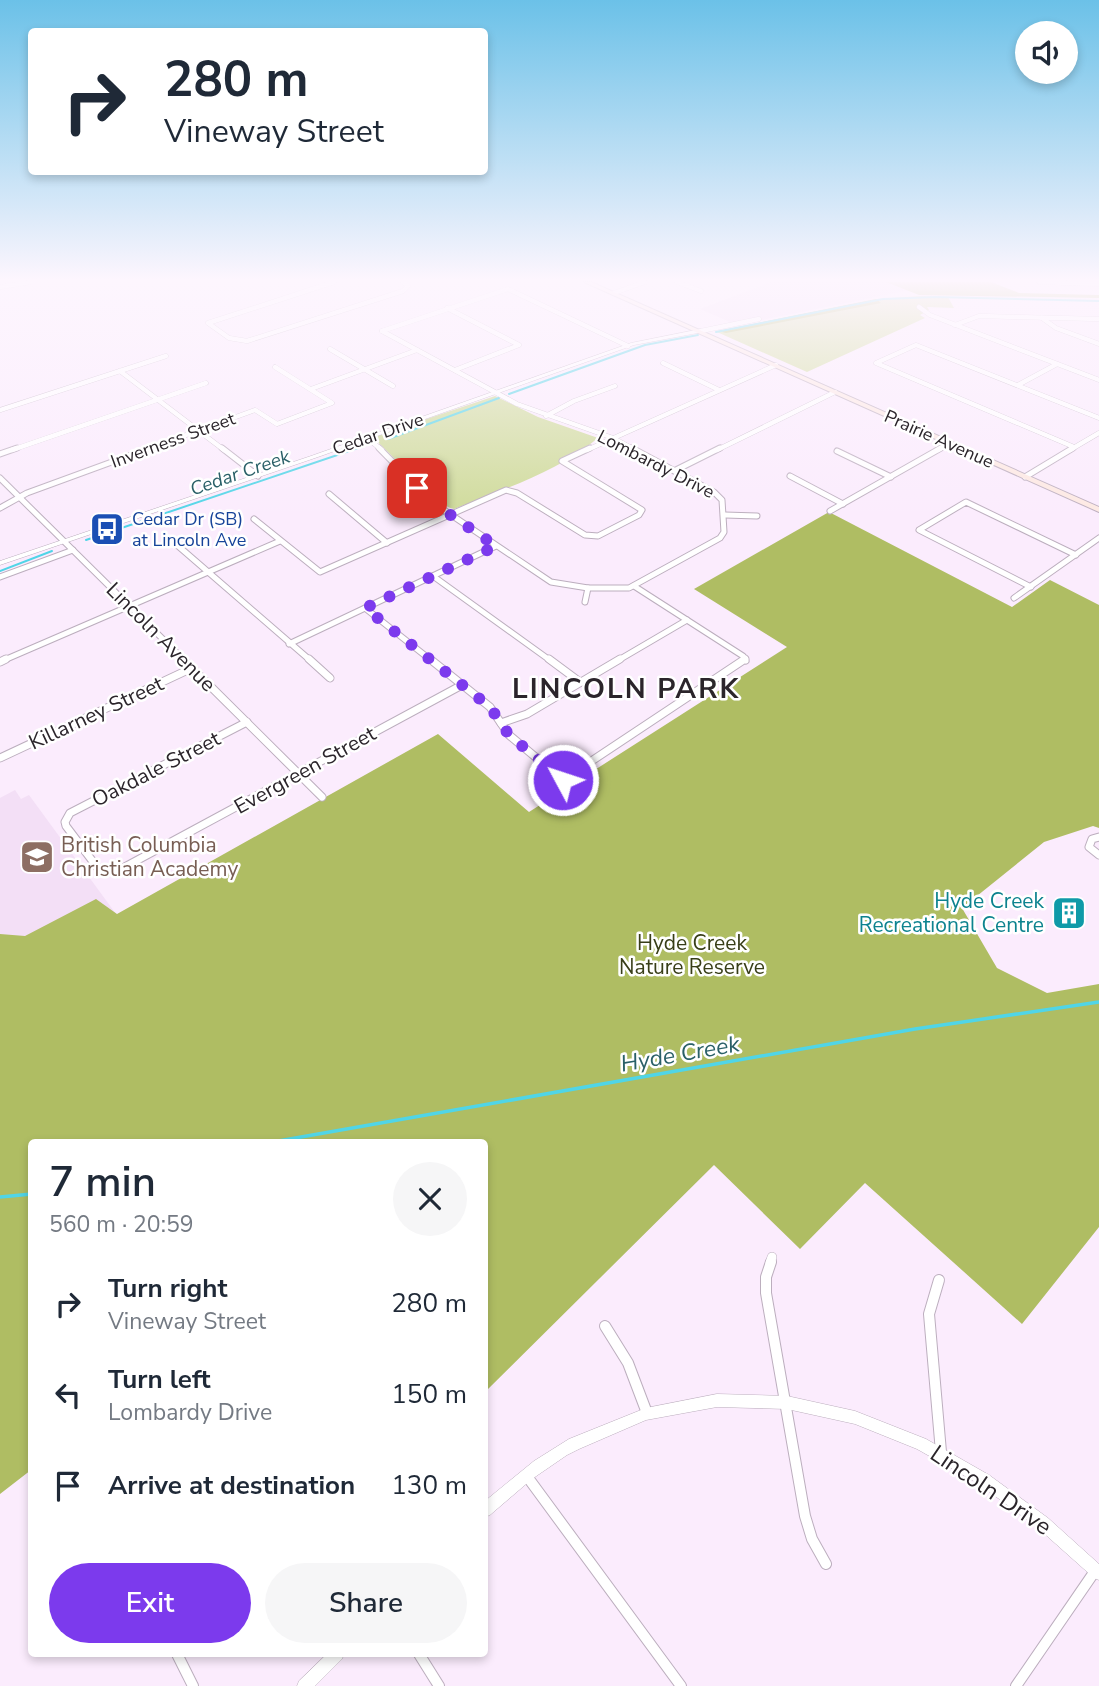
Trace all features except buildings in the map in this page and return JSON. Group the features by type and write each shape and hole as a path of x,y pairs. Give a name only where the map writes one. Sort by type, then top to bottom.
{"main road":[{"name":"Prairie Avenue","path":"766,361 1099,510"}],"street":[{"path":"0,410 152,361"},
{"path":"350,361 393,386"},
{"path":"275,367 311,389 388,361"},
{"name":"Lombardy Drive","path":"367,438 394,460 423,495 554,584 617,589 634,586 720,538 724,532 725,515 719,496 613,438 545,416 437,361"},
{"path":"455,370 479,361"},
{"name":"Cedar Drive","path":"0,563 586,361"},
{"path":"881,361 876,363 1074,447"},
{"path":"956,361 1099,418"},
{"path":"1049,361 1099,380"},
{"path":"663,363 719,390"},
{"path":"1018,385 1058,364"},
{"path":"254,519 320,572 502,491 512,490 586,535 601,535 639,515 642,510 562,461 776,365"},
{"path":"120,371 258,476"},
{"path":"0,454 206,383"},
{"path":"545,416 574,401 615,386"},
{"name":"Inverness Street","path":"0,508 20,498 255,410 276,424 332,403 311,389"},
{"path":"674,471 835,392"},
{"path":"1025,477 1099,433"},
{"path":"830,511 950,443"},
{"path":"837,451 891,477"},
{"path":"790,476 843,504"},
{"name":"Lincoln Avenue","path":"0,478 322,797"},
{"path":"329,494 387,543"},
{"path":"1031,587 919,530 966,502 1076,555"},
{"name":"Lombardy Drive","path":"725,515 757,516"},
{"path":"1014,598 1099,538"},
{"path":"0,662 280,541"},
{"path":"177,545 330,678"},
{"path":"289,644 496,546"},
{"path":"0,577 74,550"},
{"path":"433,576 580,682"},
{"path":"365,608 490,707 514,739 563,780 746,661 743,656 634,586"},
{"path":"585,601 588,588"},
{"path":"501,723 520,717 687,620"},
{"name":"Killarney Street","path":"0,758 192,668"},
{"name":"Evergreen Street","path":"109,872 121,869 462,685"},
{"name":"Oakdale Street","path":"109,872 100,871 90,859 66,826 67,817 76,809 247,722"},
{"path":"1099,837 1092,839 1089,845 1090,849 1099,855"},
{"path":"772,1257 766,1277 766,1293 784,1402 807,1528 826,1564"},
{"path":"939,1280 929,1314 941,1452"},
{"path":"605,1325 628,1363 646,1413"},
{"name":"Lincoln Drive","path":"488,1507 526,1475 573,1444 646,1413 723,1401 784,1402 882,1425 941,1452 1032,1513 1097,1572"},
{"path":"526,1475 681,1686"},
{"path":"1016,1686 1097,1572"},
{"path":"178,1657 193,1686"},
{"path":"304,1686 334,1657"},
{"path":"421,1657 439,1686"}],"shaded area":[{"name":"British Columbia Christian Academy","path":"15,790 21,799 29,795 116,914 0,979 0,798"}],"green space":[{"path":"782,361 832,361 807,372"},
{"path":"495,396 538,417 598,438 547,471 454,509 445,506 425,490 375,440 379,435"},
{"name":"Hyde Creek Nature Reserve","path":"829,512 1012,607 1050,580 1099,605 1099,828 1093,826 1044,842 962,908 997,968 1047,993 1099,984 1099,1227 1022,1324 865,1183 800,1249 714,1165 488,1389 488,1139 28,1139 28,1472 0,1494 0,934 25,936 96,899 117,914 438,734 529,812 787,647 694,589"}],"waterway":[{"name":"Cedar Creek","path":"509,394 601,361"},
{"name":"Cedar Creek","path":"388,439 499,398"},
{"name":"Cedar Creek","path":"86,540 364,446"},
{"name":"Cedar Creek","path":"0,571 52,551"},
{"name":"Hyde Creek","path":"290,1139 915,1029 1099,1002"},
{"name":"Hyde Creek","path":"0,1197 28,1194"}],"place":[{"name":"Cedar Dr (SB) at Lincoln Ave","path":"107,529"},
{"name":"British Columbia Christian Academy","path":"37,857"},
{"name":"Hyde Creek Recreational Centre","path":"1069,913"}],"district":[{"name":"LINCOLN PARK","path":"626,689"}],"route":[{"path":"417,488 428,499 496,546 365,608 490,707 509,735 563,780"}]}
